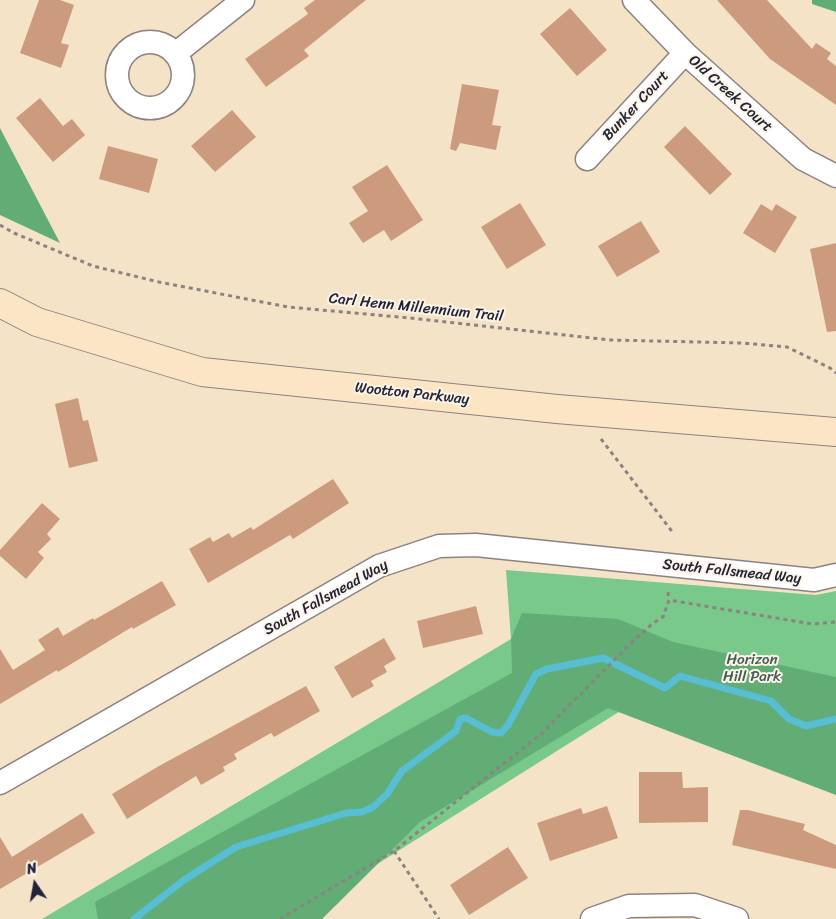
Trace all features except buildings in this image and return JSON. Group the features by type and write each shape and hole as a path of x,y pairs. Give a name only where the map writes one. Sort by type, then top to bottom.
{"main road":[{"name":"Wootton Parkway","path":"0,303 37,322 202,372 557,409 836,432"}],"street":[{"path":"175,54 243,0"},
{"name":"Old Creek Court","path":"634,0 685,53 803,159 836,176"},
{"name":"Bunker Court","path":"587,159 685,53"},
{"name":"South Fallsmead Way","path":"0,783 379,566 439,546 476,545 814,580 836,575"},
{"path":"592,919 629,906 696,905 737,919"}],"path":[{"name":"Carl Henn Millennium Trail","path":"0,225 14,234 92,266 159,282 288,307 610,340 742,343 787,347 830,368 836,373"},
{"path":"599,436 674,534"},
{"path":"280,919 394,850 541,734 635,639 663,617 669,600 668,592"},
{"path":"669,600 812,624 836,622"},
{"path":"394,850 439,919"}],"green space":[{"path":"812,0 836,0 836,12 812,4"},
{"path":"0,128 60,243 0,215"},
{"name":"Horizon Hill Park","path":"506,570 816,595 836,591 836,780 622,710 290,919 42,919 511,639"},
{"name":"Horizon Hill Park","path":"522,613 618,619 673,642 836,677 836,795 608,708 420,822 322,919 98,919 95,902 512,673 511,639"}],"waterway":[{"path":"134,919 184,880 236,847 346,813 362,812 373,807 387,794 402,771 456,731 460,719 466,718 492,732 501,733 508,725 536,674 547,669 603,658 665,688 680,676 771,701 789,719 806,726 836,719"}]}
